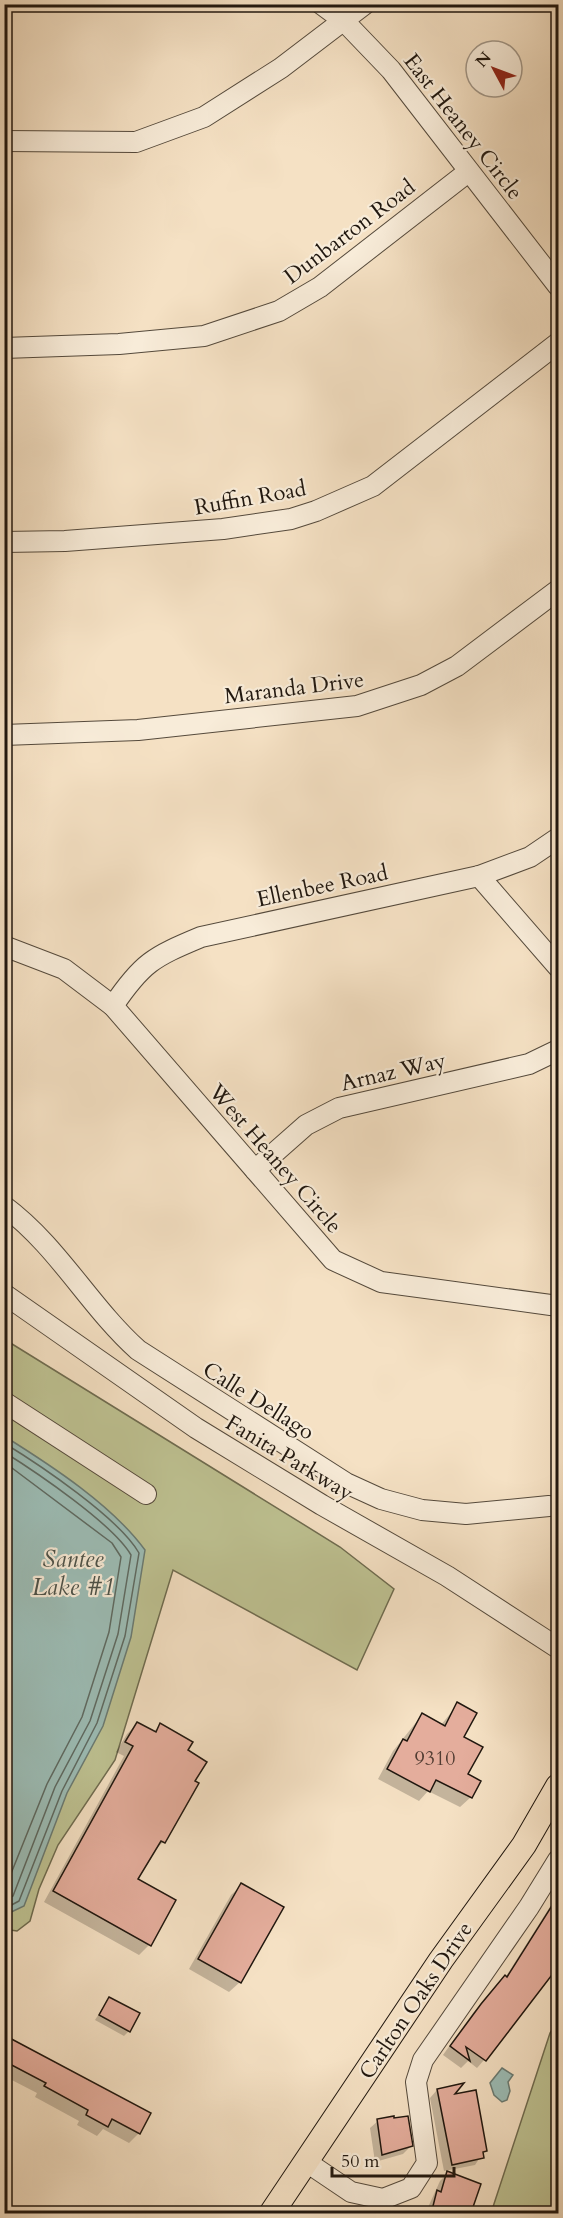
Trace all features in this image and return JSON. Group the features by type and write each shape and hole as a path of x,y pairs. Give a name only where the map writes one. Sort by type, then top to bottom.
{"main road":[{"name":"Carlton Oaks Drive","path":"271,2214 441,1960 524,1845 558,1786"}],"street":[{"name":"East Heaney Circle","path":"321,4 344,21 391,70 558,286"},
{"path":"4,141 136,142 204,117 281,69 365,4"},
{"name":"Dunbarton Road","path":"4,348 119,344 204,336 279,311 320,287 468,172"},
{"name":"Ruffin Road","path":"4,542 65,541 223,529 291,519 316,511 373,486 558,343"},
{"name":"Maranda Drive","path":"4,735 138,730 357,706 421,685 457,666 558,590"},
{"name":"Ellenbee Road","path":"113,1006 134,974 160,954 201,937 479,876 530,857 558,838"},
{"path":"479,876 558,967"},
{"name":"West Heaney Circle","path":"4,946 64,969 113,1006 333,1260 381,1282 558,1306"},
{"name":"Arnaz Way","path":"255,1170 306,1125 339,1108 529,1064 558,1050"},
{"name":"Calle Dellago","path":"4,1206 30,1225 117,1329 138,1350 345,1483 400,1505 444,1513 466,1514 549,1506"},
{"name":"Fanita Parkway","path":"4,1294 196,1428 322,1505 447,1576 558,1648"},
{"path":"4,1402 146,1494"},
{"path":"305,2162 351,2192 383,2199 411,2188 427,2163 417,2082 423,2060 529,1907 558,1860"}],"green space":[{"path":"4,1339 340,1547 394,1589 357,1670 173,1570 115,1760 58,1845 39,1889 30,1921 17,1931 4,1929"},
{"path":"558,2020 558,2213 491,2213 550,2033"}],"water":[{"name":"Santee Lake #1","path":"4,1436 61,1473 99,1502 116,1517 145,1550 131,1637 103,1726 67,1793 24,1906 5,1915"},
{"path":"502,2068 513,2075 508,2082 510,2091 507,2100 502,2102 494,2095 490,2083"}],"building":[{"path":"457,1702 477,1713 464,1737 483,1747 468,1774 481,1781 472,1798 436,1780 430,1792 387,1769 403,1739 407,1741 422,1713 445,1726"},
{"path":"137,1722 156,1732 160,1723 193,1742 188,1750 207,1762 195,1781 199,1783 165,1843 161,1841 138,1879 176,1900 151,1946 53,1891 133,1746 125,1742"},
{"path":"241,1883 284,1907 241,1983 198,1959"},
{"path":"558,1896 558,1967 486,2061 466,2047 470,2061 450,2046 481,2004 505,1975 507,1977"},
{"path":"109,1997 140,2013 130,2032 99,2015"},
{"path":"4,2035 151,2113 140,2134 112,2119 108,2127 86,2115 88,2110 44,2086 46,2083 4,2061"},
{"path":"464,2083 455,2094 476,2090 487,2151 483,2152 484,2158 452,2165 437,2089"},
{"path":"394,2116 394,2118 408,2116 413,2146 382,2155 377,2119"},
{"path":"447,2171 481,2184 472,2210 469,2209 467,2214 431,2214 437,2190 441,2192"}]}
